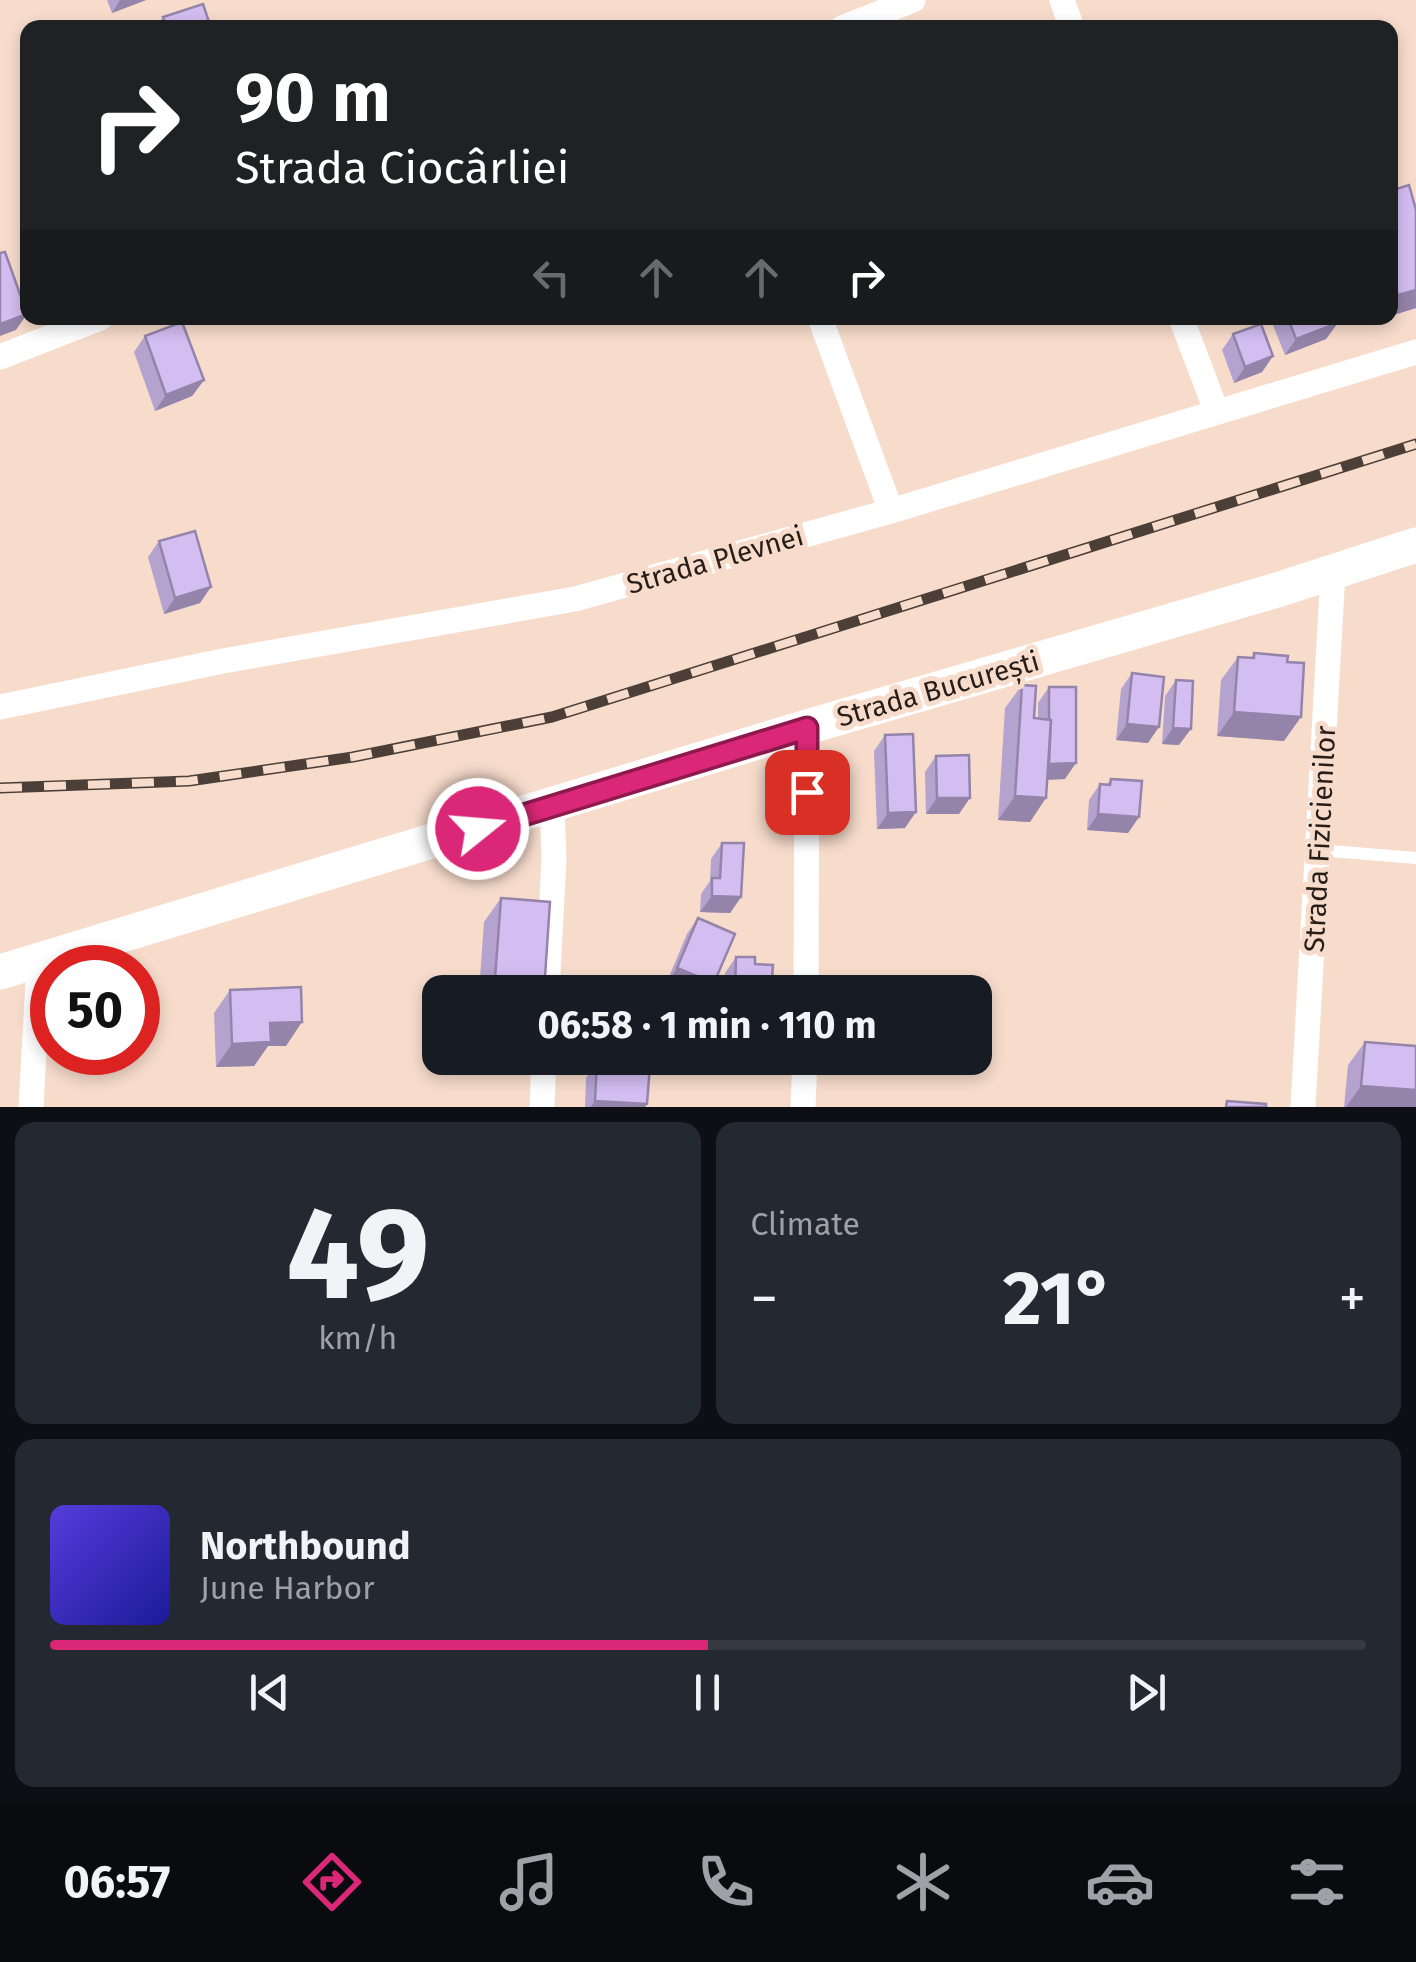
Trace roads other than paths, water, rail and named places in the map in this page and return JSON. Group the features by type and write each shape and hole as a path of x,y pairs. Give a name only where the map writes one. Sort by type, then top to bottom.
{"main road":[{"name":"Strada București","path":"98,945 1416,545"},
{"name":"Strada București","path":"0,972 30,965"}],"street":[{"path":"862,20 913,0"},
{"path":"0,356 82,325"},
{"path":"823,325 891,511"},
{"path":"1184,325 1216,410"},
{"name":"Strada Plevnei","path":"0,707 223,661 575,599 891,511 1416,352"},
{"name":"Strada Fizicienilor","path":"1303,1107 1334,572"},
{"path":"806,975 807,728"},
{"path":"549,975 554,859 552,806"},
{"path":"30,1107 32,1075"},
{"path":"542,1107 543,1075"},
{"path":"803,1107 804,1075"}],"lane":[{"path":"1320,850 1416,858"}],"railway":[{"path":"0,788 189,781 353,757 552,717 1416,444"}]}
